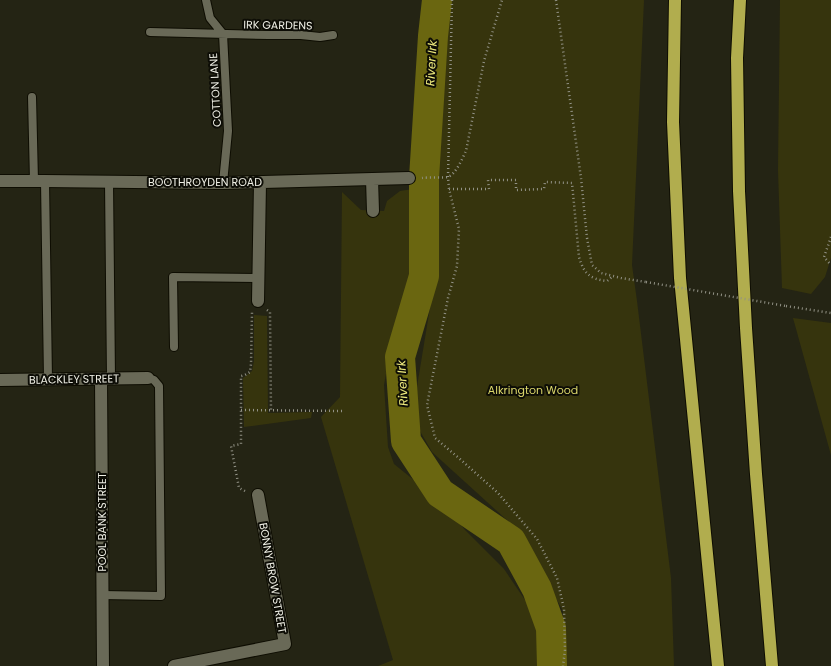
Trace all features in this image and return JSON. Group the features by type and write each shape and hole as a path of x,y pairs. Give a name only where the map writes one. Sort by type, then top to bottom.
{"highway":[{"path":"675,0 673,122 680,278 717,665"},
{"path":"740,0 737,58 741,237 746,336 772,666"}],"street":[{"name":"BOOTHROYDEN ROAD","path":"0,181 260,183 412,178"},
{"path":"372,179 372,210"},
{"path":"258,301 260,183"},
{"name":"BLACKLEY STREET","path":"0,380 148,378"},
{"name":"POOL BANK STREET","path":"103,666 102,595 106,379"},
{"name":"BONNY BROW STREET","path":"174,666 285,644 258,495"}],"lane":[{"path":"206,0 210,18 223,34"},
{"name":"IRK GARDENS","path":"150,32 301,35 320,37 333,35"},
{"name":"COTTON LANE","path":"223,34 228,131 223,183"},
{"path":"32,97 40,181 48,380"},
{"path":"106,379 110,182"},
{"path":"174,346 173,277 258,278"},
{"path":"102,595 161,596 159,386 154,380 148,378"}],"path":[{"path":"452,0 448,189 459,228 457,266 448,298 427,405 435,438 498,494 537,539 557,578 564,609 565,650 563,666"},
{"path":"412,178 448,177 454,172 466,151 484,61 502,0"},
{"path":"556,0 587,238 592,265 601,273 613,276 831,313"},
{"path":"448,189 489,189 488,180 516,180 516,190 544,189 545,182 572,183 579,250 584,271 590,277 600,280 607,281 613,276"},
{"path":"831,237 824,257 831,265"},
{"path":"258,495 238,488 231,446 241,444 241,376 250,372 251,313 258,301 270,312 271,410"},
{"path":"241,410 343,411"}],"green space":[{"name":"Alkrington Wood","path":"444,0 644,0 632,265 671,578 674,666 560,666 563,611 519,531 432,452 412,417 438,259 437,175"},
{"path":"780,0 831,0 831,258 825,277 811,294 782,288 778,170"},
{"path":"413,189 415,252 402,318 389,357 384,385 388,447 394,464 441,502 466,531 504,569 540,622 544,647 542,666 378,666 393,660 321,417 340,397 342,192 361,210 384,211 387,201 400,191"},
{"path":"254,315 267,316 268,413 312,412 311,418 244,427 243,378 252,371 254,361"},
{"path":"793,318 831,323 831,455"}],"waterway":[{"name":"River Irk","path":"437,0 433,36 424,178 424,276 400,357 406,441 440,493 511,541 537,589 551,628 552,666"}]}
